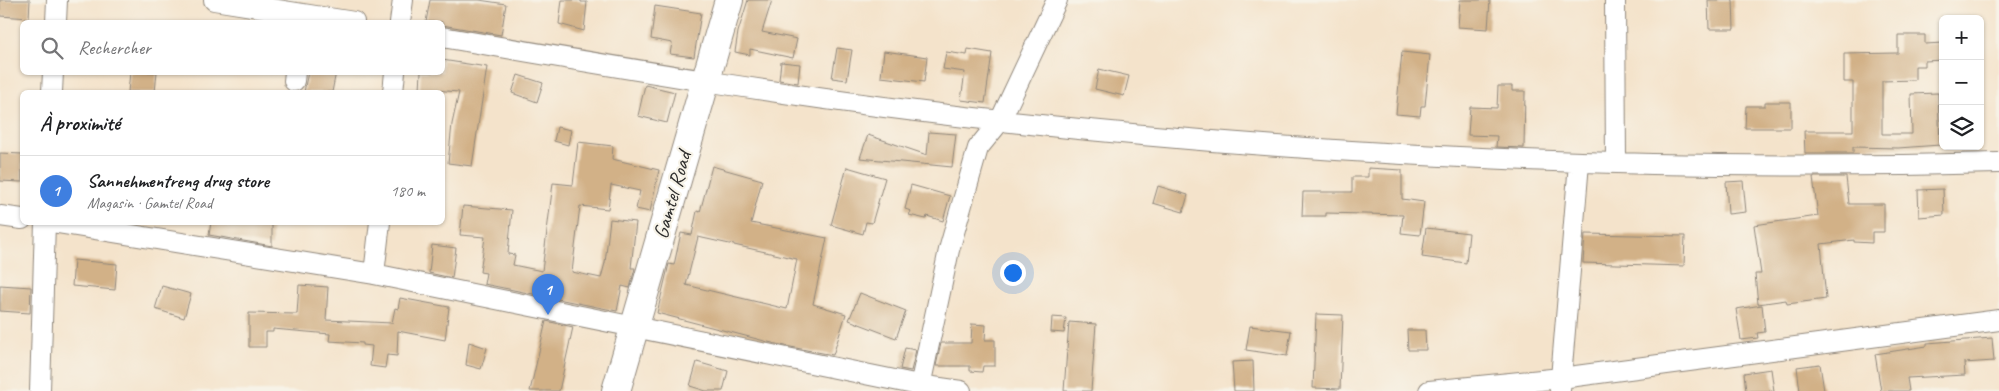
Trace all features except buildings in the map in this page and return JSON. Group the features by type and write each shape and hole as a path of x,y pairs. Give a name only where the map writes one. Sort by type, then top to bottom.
{"street":[{"path":"56,20 57,0"},
{"path":"214,0 304,12 344,20"},
{"path":"400,20 403,0"},
{"name":"Gamtel Road","path":"616,391 729,0"},
{"path":"919,388 949,250 978,148 1000,121 1057,0"},
{"path":"1615,0 1616,162"},
{"path":"445,38 705,82 1000,121 1417,156 1580,163 1893,166 1999,163"},
{"path":"52,90 53,75"},
{"path":"393,90 395,75"},
{"path":"1560,385 1580,163"},
{"path":"0,216 20,219"},
{"path":"40,391 45,225"},
{"path":"70,225 374,274 635,326 919,388 961,391"},
{"path":"374,274 380,225"},
{"path":"1429,391 1560,385 1999,320"}],"place":[{"name":"Sannehmentreng drug store","path":"548,315"}]}
